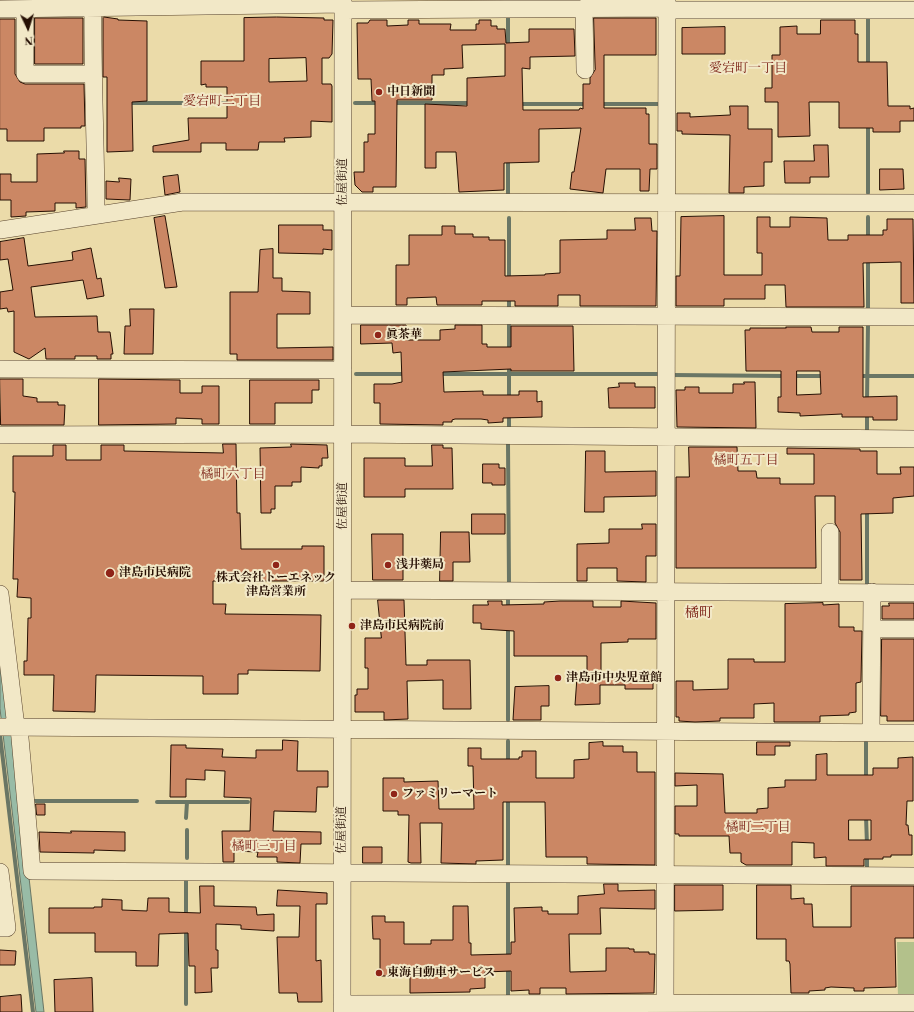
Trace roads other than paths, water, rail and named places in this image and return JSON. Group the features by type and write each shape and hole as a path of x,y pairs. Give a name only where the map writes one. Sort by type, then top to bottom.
{"street":[{"path":"93,4 96,215"},
{"path":"0,9 26,9 93,4 584,8 667,6 914,10"},
{"name":"佐屋街道","path":"342,1008 343,5"},
{"path":"665,1008 664,732 666,590 667,6"},
{"path":"584,8 585,70"},
{"path":"26,9 25,74 93,74"},
{"path":"0,230 183,202 914,203"},
{"path":"343,315 914,317"},
{"path":"0,370 343,370"},
{"path":"0,435 343,434 914,439"},
{"path":"830,532 830,592"},
{"path":"343,590 666,590 914,593"},
{"path":"871,732 872,592"},
{"path":"0,594 12,727 32,871 914,876"},
{"path":"872,629 914,629"},
{"path":"12,727 914,733"},
{"path":"0,872 7,928 0,928"},
{"path":"342,1008 665,1008 914,1003"}],"waterway":[{"path":"508,13 508,47"},
{"path":"868,14 868,67"},
{"path":"128,103 231,103"},
{"path":"355,103 380,103"},
{"path":"393,103 472,103"},
{"path":"519,104 588,104"},
{"path":"599,104 658,104"},
{"path":"868,124 868,193"},
{"path":"508,158 508,194"},
{"path":"868,217 868,241"},
{"path":"509,218 509,281"},
{"path":"868,257 868,311"},
{"path":"509,296 509,309"},
{"path":"509,322 509,352"},
{"path":"867,401 868,324"},
{"path":"509,365 509,400"},
{"path":"356,374 406,374"},
{"path":"438,374 658,374"},
{"path":"672,375 786,376"},
{"path":"792,376 826,376"},
{"path":"858,376 914,376"},
{"path":"867,412 867,432"},
{"path":"509,413 509,430"},
{"path":"508,443 509,584"},
{"path":"867,509 867,585"},
{"path":"508,597 508,610"},
{"path":"508,627 508,720"},
{"path":"0,735 33,1012"},
{"path":"508,741 508,764"},
{"path":"866,742 866,779"},
{"path":"508,796 508,868"},
{"path":"30,801 137,801"},
{"path":"157,802 248,802"},
{"path":"186,818 187,802"},
{"path":"866,816 867,845"},
{"path":"187,830 187,858"},
{"path":"867,854 867,869"},
{"path":"186,878 186,917"},
{"path":"508,880 508,959"},
{"path":"186,928 186,1004"},
{"path":"508,966 508,999"}],"place":[{"name":"中日新聞","path":"379,92"},
{"name":"眞茶華","path":"378,335"},
{"name":"株式会社トーエネック 津島営業所","path":"276,565"},
{"name":"浅井薬局","path":"388,565"},
{"name":"津島市民病院","path":"110,573"},
{"name":"津島市民病院前","path":"352,626"},
{"name":"津島市中央児童館","path":"558,678"},
{"name":"ファミリーマート","path":"394,794"},
{"name":"東海自動車サービス","path":"379,973"}],"district":[{"name":"愛宕町一丁目","path":"748,69"},
{"name":"愛宕町二丁目","path":"222,102"},
{"name":"橘町五丁目","path":"746,461"},
{"name":"橘町六丁目","path":"233,475"},
{"name":"橘町","path":"699,614"},
{"name":"橘町二丁目","path":"758,828"},
{"name":"橘町三丁目","path":"264,847"}]}
